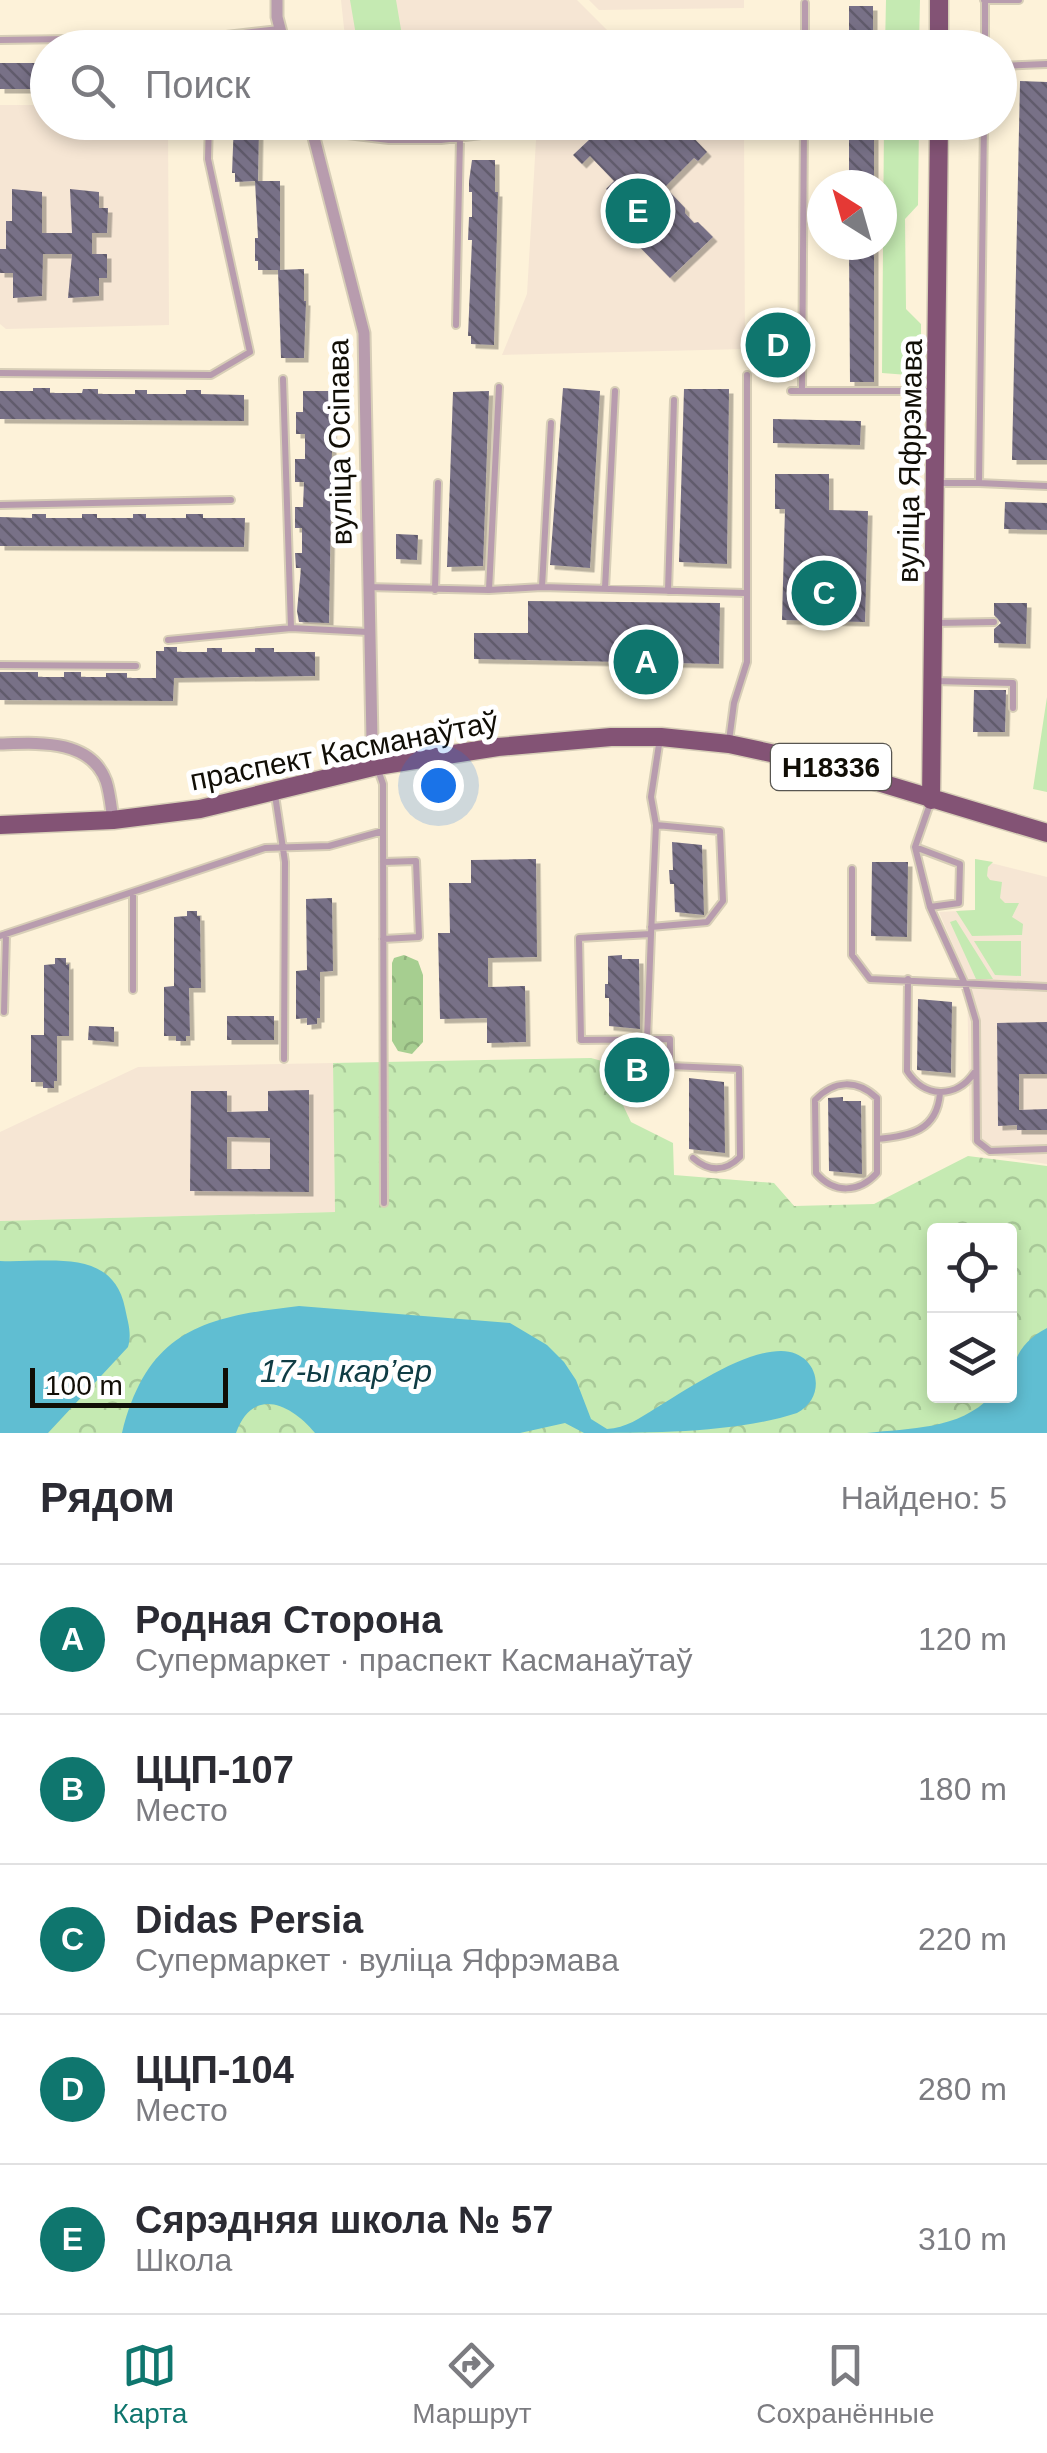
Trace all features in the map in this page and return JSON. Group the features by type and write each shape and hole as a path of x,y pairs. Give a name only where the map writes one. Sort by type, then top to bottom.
{"main road":[{"path":"939,0 939,30"},
{"name":"вуліца Яфрэмава","path":"931,800 939,140"},
{"name":"праспект Касманаўтаў","path":"0,825 114,820 200,809 378,766 498,747 562,740 661,737 729,744 808,761 1047,833"}],"street":[{"path":"277,0 280,29"},
{"name":"вуліца Осіпава","path":"314,140 364,333 367,588 372,740 378,766"},
{"path":"0,744 51,742 80,754 105,779 114,820"}],"lane":[{"path":"985,30 985,0 1019,0"},
{"path":"804,30 805,3"},
{"path":"270,30 280,29"},
{"path":"0,40 30,39"},
{"path":"1017,65 1047,64"},
{"path":"0,373 211,375 250,352 208,159 209,140"},
{"path":"456,326 460,140"},
{"path":"802,391 804,140"},
{"path":"979,483 984,140"},
{"path":"729,744 734,703 747,662 747,375"},
{"path":"283,379 291,628"},
{"path":"489,590 499,387"},
{"path":"605,589 615,391"},
{"path":"791,391 938,391"},
{"path":"668,591 674,400"},
{"path":"542,587 552,422"},
{"path":"435,590 438,483"},
{"path":"937,483 1047,486"},
{"path":"0,504 231,500"},
{"path":"367,588 542,587 745,593"},
{"path":"935,623 994,622"},
{"path":"168,640 291,628 369,632"},
{"path":"0,666 136,666"},
{"path":"934,680 1013,682 1012,708"},
{"path":"647,1040 656,825 652,796 661,737"},
{"path":"378,766 383,832 384,1203"},
{"path":"274,794 282,848 284,1059"},
{"path":"931,800 915,847 930,907 965,984 976,1021 976,1136 979,1145 990,1151 1047,1149"},
{"path":"656,825 720,831 723,901 706,922 579,938 582,1040 670,1039 670,1066 739,1069 740,1157 729,1166 715,1169 694,1158"},
{"path":"4,1012 3,935 265,848 329,846 383,832"},
{"path":"915,847 960,864 959,904 930,907"},
{"path":"383,862 416,861 419,937 383,939"},
{"path":"852,869 852,955 870,980 1047,987"},
{"path":"133,892 133,990"},
{"path":"908,979 907,1071 924,1088 940,1092 961,1087 975,1072"},
{"path":"853,1084 866,1089 877,1098 878,1139 877,1173 872,1179 852,1189 828,1185 816,1174 816,1100 838,1085 853,1084"},
{"path":"878,1139 910,1136 926,1126 936,1113 940,1092"}],"shaded area":[{"path":"341,0 577,0 607,30 344,30"},
{"path":"589,0 744,0 744,8 599,10"},
{"path":"0,105 30,105 30,140 168,140 169,325 6,329 0,324"},
{"path":"536,140 744,140 745,349 502,355 527,294"},
{"path":"975,859 1047,877 1047,1164 981,1154 970,1140 967,978 939,912 975,910"},
{"path":"333,1063 335,1212 0,1221 0,1132 138,1067"}],"green space":[{"path":"350,0 396,0 401,30 355,30"},
{"path":"886,0 920,0 919,30 885,30"},
{"path":"884,140 919,140 918,205 905,219 906,309 921,324 921,376 882,373 883,260 897,260 897,170 884,170"},
{"path":"1047,697 1047,792 1033,789"},
{"path":"975,859 993,862 987,876 1002,882 1000,898 1005,903 1019,903 1012,917 1023,924 1022,935 972,936 956,911 975,910"},
{"path":"956,920 993,979 976,979 950,922"},
{"path":"974,941 1021,941 1021,976 995,975"},
{"path":"404,955 418,961 423,975 423,1042 412,1054 398,1051 392,1041 392,963 394,958"},
{"path":"591,1058 602,1061 631,1122 673,1143 674,1175 774,1183 794,1206 874,1204 968,1156 1047,1166 1047,1433 0,1433 0,1221 335,1212 333,1063"}],"water":[{"path":"0,1261 76,1262 93,1267 107,1275 118,1289 125,1308 130,1332 128,1347 48,1433 0,1433"},
{"name":"17-ы кар’ер","path":"299,1306 510,1323 547,1345 564,1362 576,1380 591,1419 607,1429 633,1422 716,1372 766,1353 781,1351 804,1358 811,1366 816,1386 807,1405 797,1413 747,1425 693,1430 584,1433 565,1423 520,1433 315,1433 295,1414 273,1404 252,1409 236,1433 122,1433 147,1371 185,1335 235,1316"},
{"path":"1047,1328 1047,1433 867,1433 949,1421 983,1403 1017,1403 1017,1359 1037,1334"}],"building":[{"path":"849,6 873,6 873,30 849,30"},
{"path":"0,63 30,63 30,89 0,89"},
{"path":"1020,81 1047,82 1047,460 1012,460"},
{"path":"233,140 259,140 258,181 280,181 280,270 258,270 255,181 235,182"},
{"path":"589,140 696,140 707,152 698,161 694,158 665,187 694,223 698,222 713,237 670,278 628,235 659,205 634,180 615,198 606,189 614,181 590,156 582,164 573,155"},
{"path":"849,140 874,140 874,170 849,170"},
{"path":"472,160 495,160 498,192 494,345 471,344 468,336"},
{"path":"12,189 42,192 42,233 72,233 70,189 99,192 99,208 108,208 107,233 92,233 92,254 107,254 107,278 99,278 99,296 68,298 72,254 43,254 42,296 13,298 13,273 0,273 0,249 6,249 6,221 12,221"},
{"path":"849,260 874,260 874,382 850,382"},
{"path":"304,269 304,358 281,358 278,270"},
{"path":"765,326 791,326 791,364 765,364"},
{"path":"50,388 50,393 98,389 98,394 135,394 135,390 147,390 147,394 186,394 186,390 201,390 201,394 244,395 244,421 0,419 0,391"},
{"path":"563,388 600,391 590,568 550,565"},
{"path":"684,389 729,389 727,564 679,562"},
{"path":"303,391 333,391 329,623 299,622 297,611 301,568 296,568 295,553 302,553 302,528 295,528 295,507 303,507 304,482 295,482 295,459 305,459 305,434 296,434 296,412 303,412"},
{"path":"489,391 483,566 447,567 453,392"},
{"path":"773,419 861,421 860,445 773,443"},
{"path":"775,474 829,474 829,510 868,511 865,622 782,620 785,509 775,509"},
{"path":"1005,502 1047,503 1047,530 1004,529"},
{"path":"32,514 46,514 46,518 97,514 97,518 133,518 133,514 146,514 146,518 186,518 186,514 203,514 203,518 245,518 244,547 0,546 0,517 32,518"},
{"path":"396,534 418,535 417,560 396,559"},
{"path":"528,601 720,603 719,664 474,659 474,633 528,633"},
{"path":"994,603 1027,603 1026,644 994,643 994,629 1001,623 994,615"},
{"path":"164,647 177,647 177,652 222,648 222,652 255,652 255,648 274,648 274,652 315,652 315,676 174,678 173,701 0,700 0,672 38,672 38,677 64,677 64,672 81,672 81,677 127,673 127,678 156,678 156,651 164,651"},
{"path":"974,690 1006,690 1005,732 973,732"},
{"path":"672,842 702,845 704,915 675,912 669,870 673,870"},
{"path":"536,859 537,957 488,958 488,987 525,986 526,1042 487,1043 487,1018 440,1019 438,933 450,933 449,883 471,883 471,860"},
{"path":"872,862 908,862 907,937 871,936"},
{"path":"332,898 333,971 320,972 320,1018 317,1024 307,1025 307,1018 296,1019 296,971 307,970 306,899"},
{"path":"187,911 197,911 200,916 201,988 189,988 190,1036 186,1036 186,1041 176,1041 176,1036 164,1036 164,987 174,986 174,917 187,916"},
{"path":"622,955 622,959 639,959 640,1029 609,1026 609,998 605,998 608,956"},
{"path":"55,958 66,958 66,965 69,964 69,1036 57,1036 57,1081 54,1088 43,1088 43,1082 31,1082 31,1035 44,1035 44,965 55,964"},
{"path":"918,999 952,1002 951,1073 917,1070"},
{"path":"227,1016 274,1016 274,1040 227,1040"},
{"path":"1047,1022 1047,1074 1019,1074 1019,1110 1047,1109 1047,1130 998,1126 997,1023"},
{"path":"89,1026 114,1027 114,1042 88,1040"},
{"path":"647,1054 648,1086 627,1086 627,1055"},
{"path":"689,1078 724,1082 725,1153 689,1149"},
{"path":"309,1090 309,1192 190,1191 191,1091 227,1091 227,1112 268,1111 268,1091","holes":["227,1137 270,1138 270,1169 227,1169"]},
{"path":"843,1097 843,1101 861,1101 862,1174 829,1171 828,1098"}],"place":[{"name":"Сярэдняя школа № 57","path":"638,211"},
{"name":"ЦЦП-104","path":"778,345"},
{"name":"Didas Persia","path":"824,593"},
{"name":"Родная Сторона","path":"646,662"},
{"name":"ЦЦП-107","path":"637,1070"}]}
